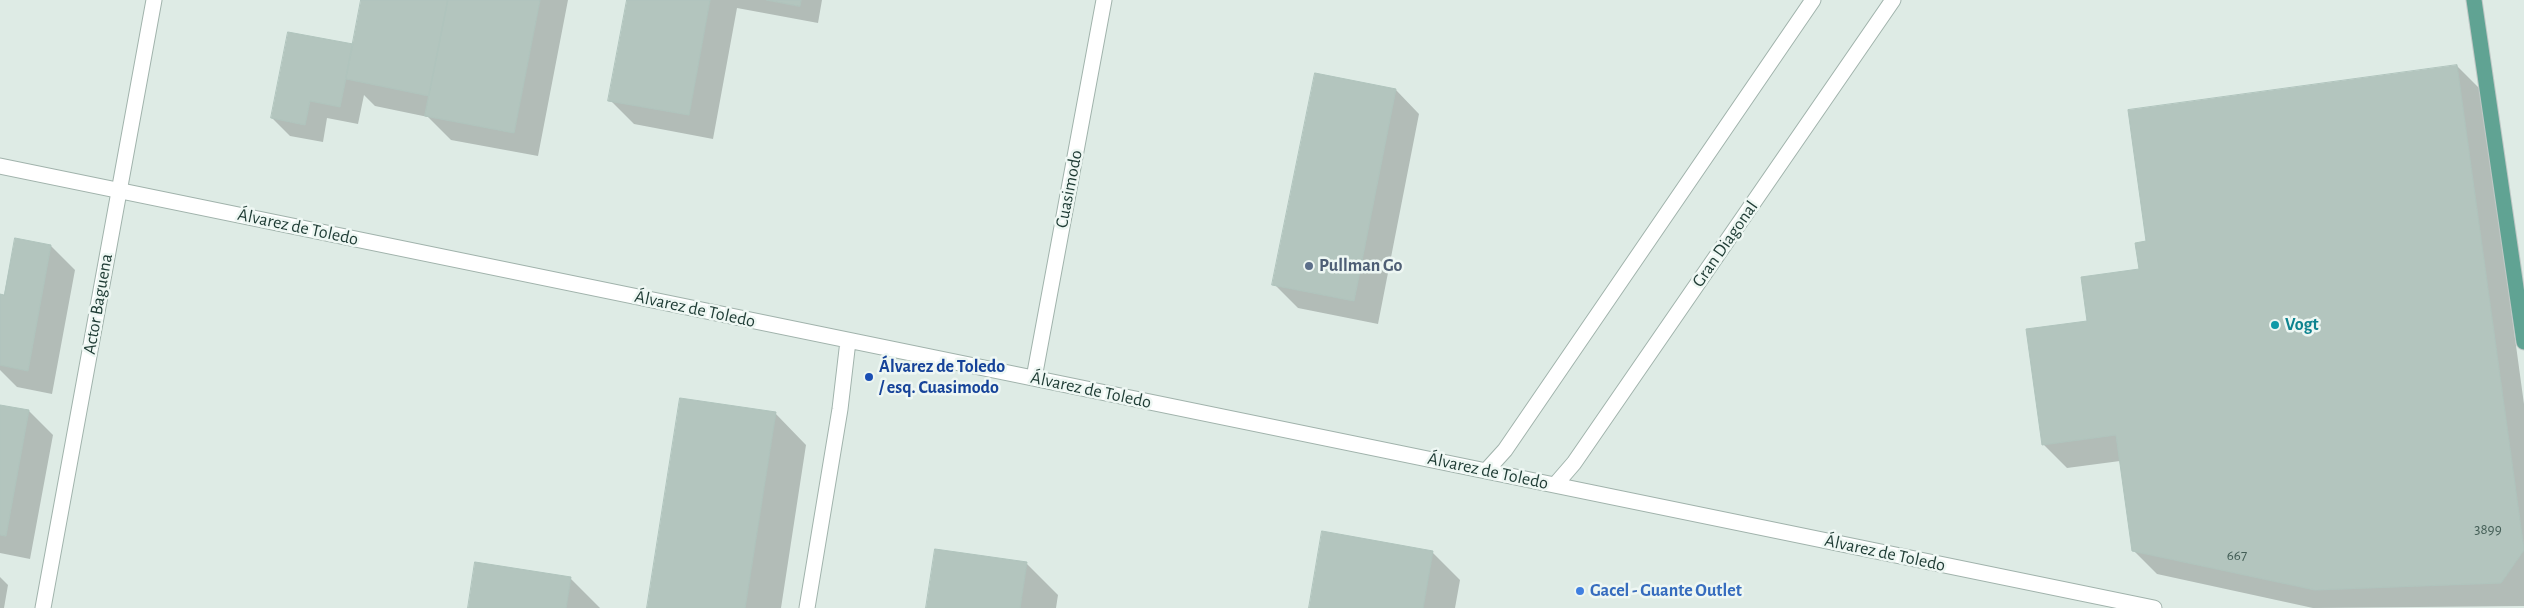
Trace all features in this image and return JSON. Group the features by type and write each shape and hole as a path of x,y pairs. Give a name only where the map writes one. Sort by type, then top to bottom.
{"main road":[{"path":"2474,0 2524,342"}],"street":[{"name":"Actor Baguena","path":"43,608 154,0"},
{"name":"Cuasimodo","path":"1034,378 1104,0"},
{"path":"1486,471 1505,450 1813,0"},
{"name":"Gran Diagonal","path":"1555,485 1574,463 1893,0"},
{"name":"Álvarez de Toledo","path":"0,166 2154,608"},
{"path":"807,608 840,409 848,340"}],"building":[{"path":"361,0 448,0 429,96 346,79"},
{"path":"448,0 540,0 514,133 425,116"},
{"path":"627,0 710,0 689,115 608,101"},
{"path":"767,0 801,0 800,6"},
{"path":"288,32 353,44 340,107 310,101 305,125 271,118"},
{"name":"Vogt","path":"2457,65 2524,550 2501,583 2315,590 2132,551 2116,435 2042,445 2026,329 2087,321 2081,277 2139,269 2135,243 2146,241 2128,110"},
{"path":"1315,73 1396,89 1354,301 1272,285"},
{"path":"15,238 51,245 28,371 0,365 0,294 4,295"},
{"path":"680,398 776,412 745,608 647,608"},
{"path":"0,405 29,410 6,536 0,535"},
{"path":"1322,531 1433,551 1423,608 1309,608"},
{"path":"935,549 1027,562 1020,608 926,608"},
{"path":"475,562 571,577 566,608 468,608"}],"place":[{"name":"Pullman Go","path":"1309,266"},
{"name":"Vogt","path":"2275,325"},
{"name":"Álvarez de Toledo / esq. Cuasimodo","path":"869,377"},
{"name":"Gacel - Guante Outlet","path":"1580,591"}]}
